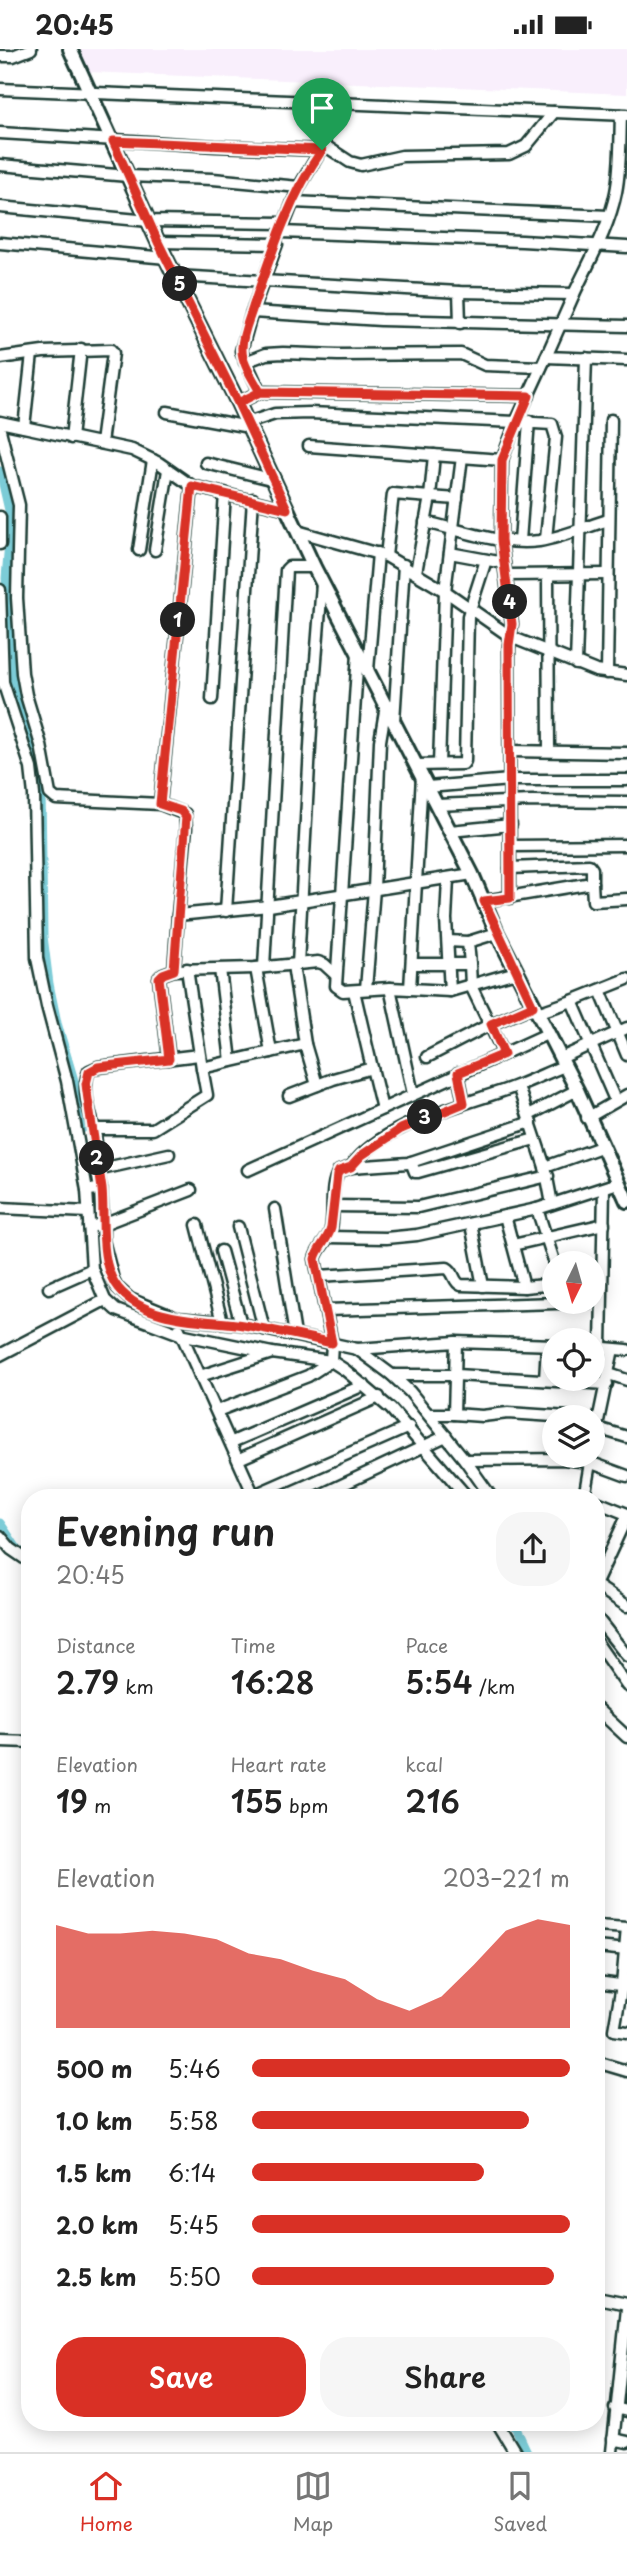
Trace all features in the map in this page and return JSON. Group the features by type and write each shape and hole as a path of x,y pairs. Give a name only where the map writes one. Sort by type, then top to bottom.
{"main road":[{"path":"70,49 158,242 275,480 314,568 472,874 497,933 577,1090 587,1118 627,1201"}],"street":[{"path":"0,56 13,56 31,49"},
{"path":"0,89 624,115 616,194 597,246 516,422 502,460 501,540 512,624 509,645 510,898"},
{"path":"260,392 245,362 242,345 262,279 299,187 323,147 328,104"},
{"path":"0,134 113,141 323,147 361,165 402,156 509,154 526,146 554,112"},
{"path":"0,165 299,187"},
{"path":"293,202 608,216"},
{"path":"0,207 149,221 627,247"},
{"path":"158,242 277,244"},
{"path":"0,243 167,258"},
{"path":"176,276 459,292 574,294"},
{"path":"459,292 460,323"},
{"path":"252,312 460,323 627,326"},
{"path":"71,438 81,349"},
{"path":"0,358 81,349 113,351 101,443"},
{"path":"245,362 266,354 283,352 351,355 461,354 485,365 541,367"},
{"path":"24,427 32,354"},
{"path":"546,356 627,360"},
{"path":"576,664 586,358"},
{"path":"238,403 260,392 529,396"},
{"path":"167,412 248,425 275,414 310,413 552,424 556,432 547,539"},
{"path":"607,673 611,420"},
{"path":"520,541 529,421"},
{"path":"0,422 132,450 153,460 192,486 287,509"},
{"path":"0,430 19,505 17,597 22,673 41,745 50,794 56,800 160,804 181,811 186,817 174,970"},
{"path":"309,446 502,460"},
{"path":"416,572 430,497 434,455"},
{"path":"439,764 445,591 462,457"},
{"path":"139,550 153,460"},
{"path":"206,463 275,480"},
{"path":"155,550 168,470"},
{"path":"160,804 192,486"},
{"path":"212,699 225,493"},
{"path":"368,670 382,554 393,494 457,499"},
{"path":"226,911 253,499"},
{"path":"0,517 0,544"},
{"path":"425,522 501,540 520,541 547,539 608,520"},
{"path":"297,531 382,554 416,572 511,637 576,664 607,673 627,675"},
{"path":"450,553 504,563"},
{"path":"410,989 423,776 439,764 463,764 465,761 467,656 471,609 486,560"},
{"path":"394,721 404,565"},
{"path":"271,1052 260,967 269,906 272,799 286,570 289,567 314,568"},
{"path":"507,576 607,575"},
{"path":"548,576 549,751"},
{"path":"317,1085 305,1044 296,964 322,583"},
{"path":"0,590 4,682 31,768 34,795 37,958 67,1080 87,1190 92,1269 105,1300 130,1317 180,1333 272,1353 331,1361 379,1397 409,1427 460,1489"},
{"path":"358,652 336,975 338,989 450,991 516,972"},
{"path":"366,989 374,889 380,741 386,705"},
{"path":"510,751 627,753"},
{"path":"423,776 510,780 627,780"},
{"path":"437,805 627,802"},
{"path":"450,831 511,825"},
{"path":"511,846 627,845"},
{"path":"510,868 589,865 592,869 593,901 627,899"},
{"path":"178,915 269,906 472,874"},
{"path":"448,879 450,991"},
{"path":"484,901 592,883"},
{"path":"448,941 468,943 497,933"},
{"path":"468,943 471,986 504,1054"},
{"path":"169,1059 159,978 163,974 187,969 322,963 336,975"},
{"path":"412,964 470,964"},
{"path":"94,1129 157,1127 207,1095 187,969"},
{"path":"220,969 231,1061"},
{"path":"427,1057 491,1024 572,1002 627,979"},
{"path":"390,988 413,1094"},
{"path":"600,990 622,1030 627,1055"},
{"path":"354,991 382,1109"},
{"path":"572,1002 615,1100"},
{"path":"351,1167 357,1159 394,1133 424,1118 518,1086 589,1044 622,1030"},
{"path":"248,1170 547,1034"},
{"path":"202,1069 305,1044"},
{"path":"199,1055 98,1067 89,1072 86,1084 102,1189 107,1259 117,1287 130,1299 176,1318 241,1325 357,1349 456,1342 542,1345"},
{"path":"289,1096 372,1067"},
{"path":"458,1073 464,1103"},
{"path":"518,1086 547,1171 552,1204"},
{"path":"331,1361 332,1343 316,1255 328,1237 339,1171 351,1167 411,1162 530,1119 577,1090"},
{"path":"587,1118 627,1095"},
{"path":"411,1162 418,1172 535,1139"},
{"path":"333,1206 418,1207 547,1171 601,1147"},
{"path":"97,1170 169,1154"},
{"path":"328,1237 406,1237 537,1209 618,1183"},
{"path":"601,1251 604,1188"},
{"path":"87,1190 102,1189"},
{"path":"89,1227 191,1190"},
{"path":"0,1208 88,1212"},
{"path":"275,1209 295,1335"},
{"path":"537,1209 551,1251"},
{"path":"505,1216 524,1287"},
{"path":"471,1224 483,1286"},
{"path":"513,1245 604,1224"},
{"path":"197,1225 222,1322"},
{"path":"238,1227 264,1329"},
{"path":"221,1251 241,1325"},
{"path":"319,1276 447,1268 459,1285 542,1285"},
{"path":"49,1288 92,1269"},
{"path":"0,1355 105,1300"},
{"path":"326,1310 542,1304"},
{"path":"176,1318 180,1333 251,1489"},
{"path":"454,1414 456,1342"},
{"path":"605,1348 627,1350"},
{"path":"357,1349 392,1375 429,1414 486,1489"},
{"path":"601,1405 613,1349"},
{"path":"200,1376 272,1353"},
{"path":"217,1411 308,1376 331,1361"},
{"path":"392,1375 542,1380"},
{"path":"605,1379 627,1380"},
{"path":"232,1442 364,1385"},
{"path":"239,1459 379,1397"},
{"path":"429,1414 542,1415"},
{"path":"605,1426 627,1437"},
{"path":"270,1489 409,1427"},
{"path":"334,1489 446,1436"},
{"path":"465,1459 542,1459"},
{"path":"605,1466 627,1476"},
{"path":"586,1489 589,1468"},
{"path":"605,1505 627,1515 605,1566"},
{"path":"0,1536 21,1556"},
{"path":"605,1590 627,1606"},
{"path":"605,1628 627,1656"},
{"path":"605,1653 626,1681"},
{"path":"605,1716 627,1737"},
{"path":"0,1741 21,1742"},
{"path":"605,1927 627,1928 625,1986 614,2030 627,2032"},
{"path":"605,1948 625,1949"},
{"path":"605,1983 625,1986"},
{"path":"605,2064 627,2071"},
{"path":"605,2300 627,2306 612,2452"},
{"path":"615,2409 627,2411"},
{"path":"502,2431 515,2452"},
{"path":"613,2439 627,2442"}],"shaded area":[{"path":"77,49 627,49 627,94 88,72"}],"waterway":[{"path":"0,471 11,519 6,578 13,690 31,738 41,790 43,936 49,984 57,1023 78,1094 84,1128"},
{"path":"0,1523 21,1552"},
{"path":"517,2431 527,2452"}],"route":[{"path":"322,150 113,141 158,242 238,403 250,397 260,392 529,396 502,460 501,540 512,624 509,645 510,898 484,901 533,1006 491,1024 504,1054 458,1073 464,1103 401,1129 362,1155 351,1167 339,1171 335,1179 331,1228 315,1259 332,1343 241,1325 176,1318 130,1299 117,1287 103,1240 102,1189 86,1084 86,1076 98,1067 169,1059 159,978 174,970 186,817 181,811 160,804 192,486 287,509 238,403 260,392 241,351 262,279 299,187 322,150"}]}
